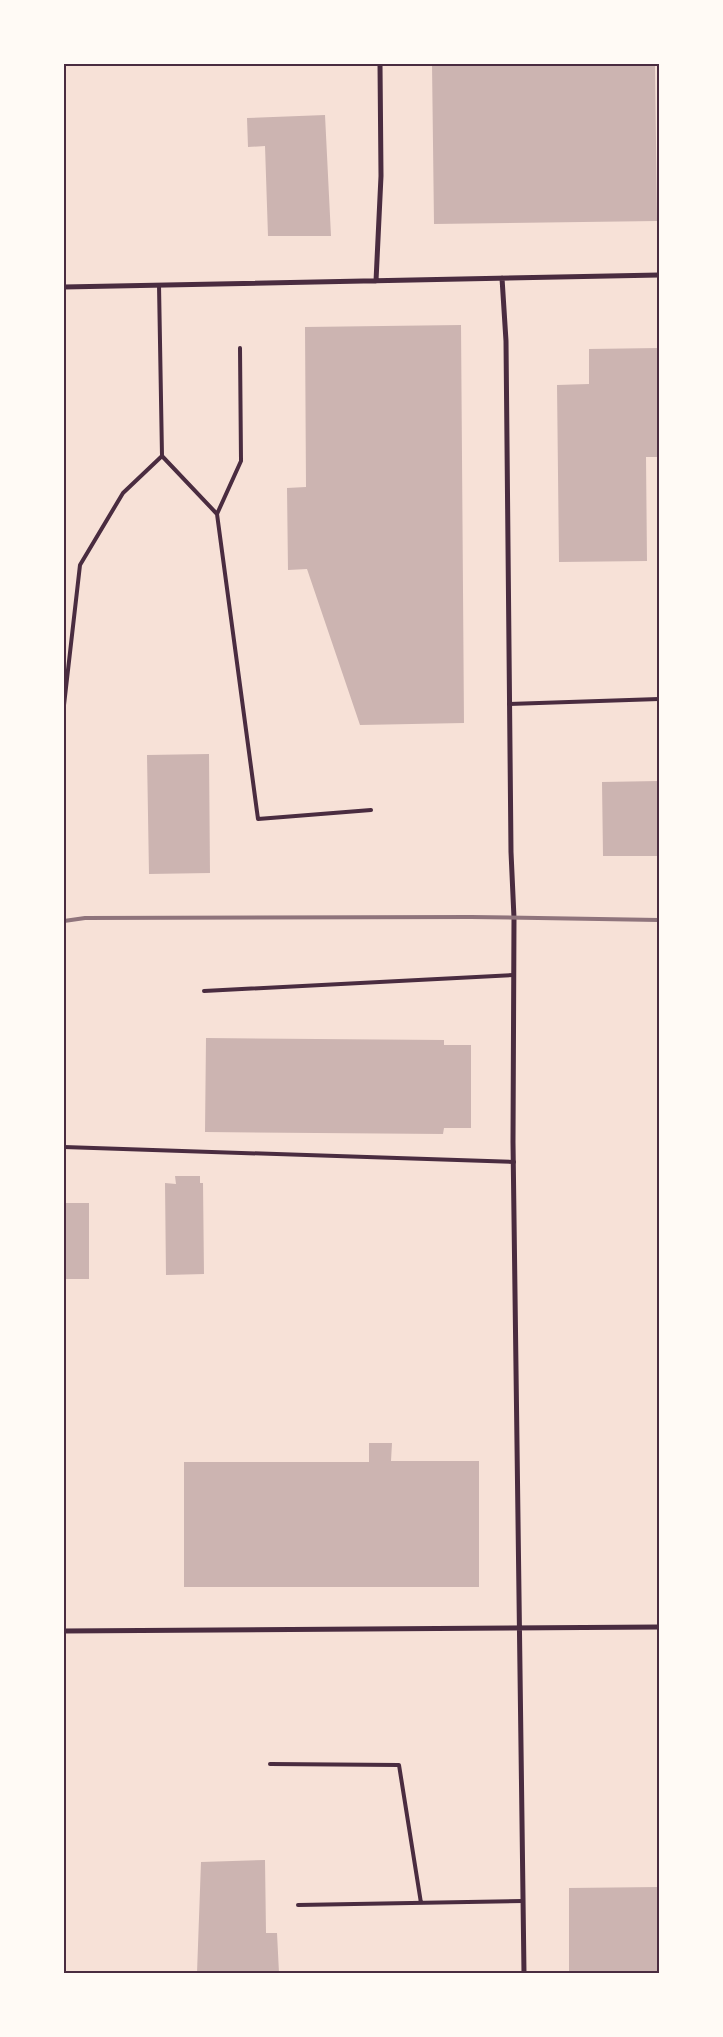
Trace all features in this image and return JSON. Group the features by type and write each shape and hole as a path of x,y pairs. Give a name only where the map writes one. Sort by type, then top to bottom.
{"street":[{"path":"376,281 381,176 380,64"},
{"path":"64,287 659,275"},
{"path":"502,278 506,341 524,1973"},
{"path":"64,1631 521,1630 659,1627"}],"lane":[{"path":"159,285 162,456 217,514"},
{"path":"240,348 241,461 217,514 258,819 372,810"},
{"path":"64,705 80,565 123,493 162,456"},
{"path":"509,704 659,700"},
{"path":"204,991 514,975"},
{"path":"64,1147 514,1162"},
{"path":"270,1764 399,1765 421,1903"},
{"path":"298,1905 523,1901"}],"building":[{"path":"432,64 655,64 657,221 434,224"},
{"path":"325,115 331,236 268,236 265,146 248,147 247,118"},
{"path":"461,325 464,723 360,725 307,569 288,570 287,488 306,487 305,327"},
{"path":"659,348 659,457 646,457 647,561 559,562 557,385 589,384 589,349"},
{"path":"209,754 210,873 149,874 147,755"},
{"path":"659,781 659,856 603,856 602,782"},
{"path":"206,1038 444,1040 444,1045 471,1045 471,1128 444,1128 443,1134 205,1132"},
{"path":"175,1176 200,1176 200,1183 203,1183 204,1274 166,1275 165,1183 176,1184"},
{"path":"64,1203 89,1203 89,1279 64,1279"},
{"path":"369,1443 392,1443 391,1461 479,1461 479,1587 184,1587 184,1462 369,1462"},
{"path":"265,1860 266,1933 277,1933 279,1973 197,1973 201,1862"},
{"path":"659,1887 659,1973 569,1973 569,1888"}],"railway":[{"path":"64,921 85,918 471,917 659,920"}]}
